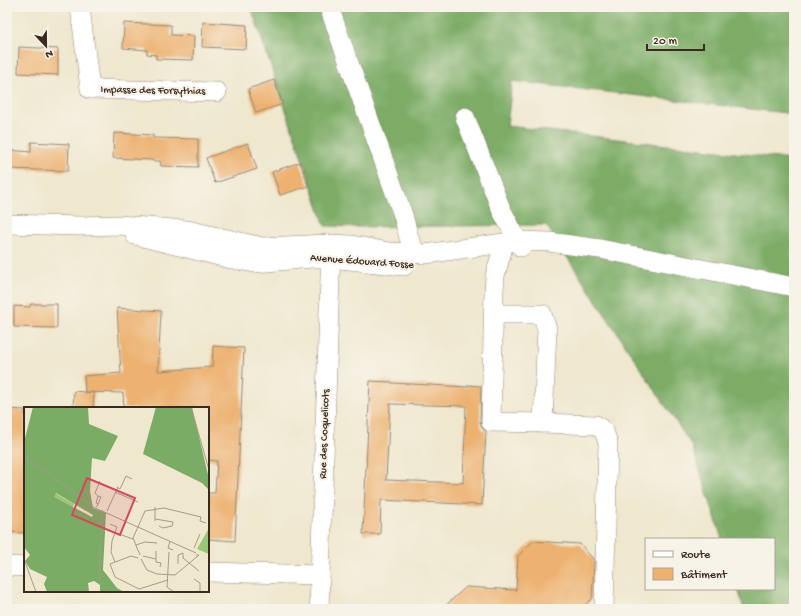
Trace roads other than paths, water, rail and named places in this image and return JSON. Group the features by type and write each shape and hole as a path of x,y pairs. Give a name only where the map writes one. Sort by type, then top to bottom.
{"street":[{"name":"Impasse des Forsythias","path":"80,7 90,89 217,92"},
{"path":"329,7 404,215 416,254"},
{"path":"465,117 501,209 513,246 495,276 491,422 596,425 604,431 608,443 604,609"},
{"name":"Avenue Édouard Fosse","path":"7,224 80,226 134,235 231,259 255,263 312,258 331,251 374,257 413,267 461,260 513,246"},
{"name":"Avenue Édouard Fosse","path":"374,257 389,252 425,254 549,242 600,250 794,287"},
{"name":"Rue des Coquelicots","path":"319,609 331,251"},
{"path":"493,314 542,314 547,329 543,423"},
{"path":"7,566 24,567"},
{"path":"209,572 320,575"}]}
